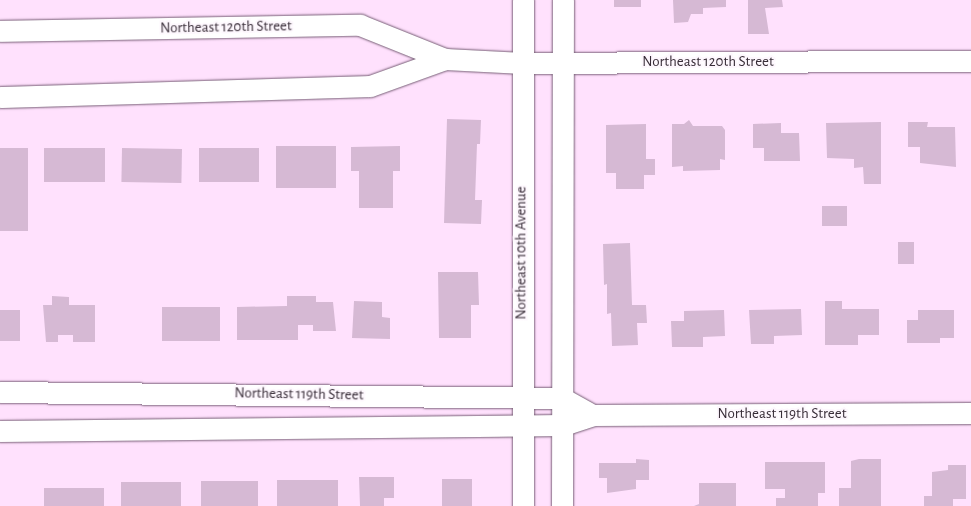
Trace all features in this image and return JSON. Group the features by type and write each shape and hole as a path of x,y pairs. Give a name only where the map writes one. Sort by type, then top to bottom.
{"street":[{"name":"Northeast 10th Avenue","path":"522,506 520,397 523,0"},
{"path":"562,0 562,506"},
{"name":"Northeast 120th Street","path":"0,31 360,25 445,59 523,62 971,61"},
{"name":"Northeast 120th Street","path":"0,97 370,86 445,59"},
{"name":"Northeast 119th Street","path":"0,392 562,398 593,415"},
{"name":"Northeast 119th Street","path":"0,430 521,426 562,425 593,415 971,413"}],"building":[{"path":"614,0 641,0 641,7 614,7"},
{"path":"673,0 726,0 726,7 703,8 703,14 691,14 688,22 674,23"},
{"path":"748,0 782,0 783,7 765,8 769,34 748,34"},
{"path":"447,119 481,120 480,144 477,144 475,200 482,200 481,224 444,223"},
{"path":"689,120 693,126 722,126 725,130 725,160 720,159 720,170 683,171 683,166 672,167 672,124 684,124"},
{"path":"881,122 881,184 864,184 863,167 854,168 854,159 827,158 826,123"},
{"path":"908,122 928,122 927,127 955,127 956,167 920,163 920,147 908,147"},
{"path":"781,123 781,133 799,133 800,161 764,161 764,148 753,148 753,124"},
{"path":"646,124 646,159 655,159 655,175 644,175 644,189 616,189 616,173 606,173 606,125"},
{"path":"276,146 336,146 336,188 276,188"},
{"path":"400,146 400,171 393,171 393,208 359,208 359,171 351,171 351,147"},
{"path":"0,148 28,148 28,231 0,231"},
{"path":"44,148 105,148 105,182 44,182"},
{"path":"122,148 182,149 181,183 121,182"},
{"path":"199,148 259,148 259,182 199,182"},
{"path":"822,206 847,206 847,226 822,226"},
{"path":"898,242 914,242 914,264 898,264"},
{"path":"630,243 632,305 646,305 647,323 637,323 638,345 612,346 611,313 607,314 607,284 604,285 603,244"},
{"path":"438,272 478,272 479,305 471,305 471,338 439,338"},
{"path":"52,296 69,297 69,305 95,305 95,342 73,342 73,335 58,335 58,342 46,342 43,305 52,305"},
{"path":"287,296 316,296 316,302 333,302 336,331 313,331 313,325 298,325 298,340 237,340 237,307 287,306"},
{"path":"354,301 382,302 382,317 390,318 390,339 352,338"},
{"path":"825,301 842,301 842,309 879,309 879,335 858,335 858,345 825,345"},
{"path":"162,307 220,307 220,341 162,341"},
{"path":"801,309 802,335 774,336 774,344 751,344 749,310"},
{"path":"0,310 20,310 20,341 0,341"},
{"path":"724,310 725,336 703,337 703,347 672,347 671,321 684,321 684,311"},
{"path":"918,310 954,310 954,338 940,338 940,343 907,343 907,320 918,320"},
{"path":"636,459 649,460 649,480 636,480 636,489 607,493 607,478 599,478 599,463 636,463"},
{"path":"881,459 881,506 839,506 839,488 851,488 851,461"},
{"path":"765,462 825,462 825,493 818,493 818,506 776,506 776,498 785,498 785,489 765,489"},
{"path":"948,465 966,465 966,499 953,499 953,506 924,506 924,496 932,496 932,472 948,470"},
{"path":"359,477 394,477 394,498 384,498 384,506 360,506"},
{"path":"442,479 472,479 472,506 442,506"},
{"path":"277,480 338,480 338,506 277,506"},
{"path":"201,481 258,481 258,506 201,506"},
{"path":"121,482 181,482 181,506 121,506"},
{"path":"699,483 736,483 736,506 694,506 699,504"},
{"path":"44,488 104,488 104,506 44,506"}]}
